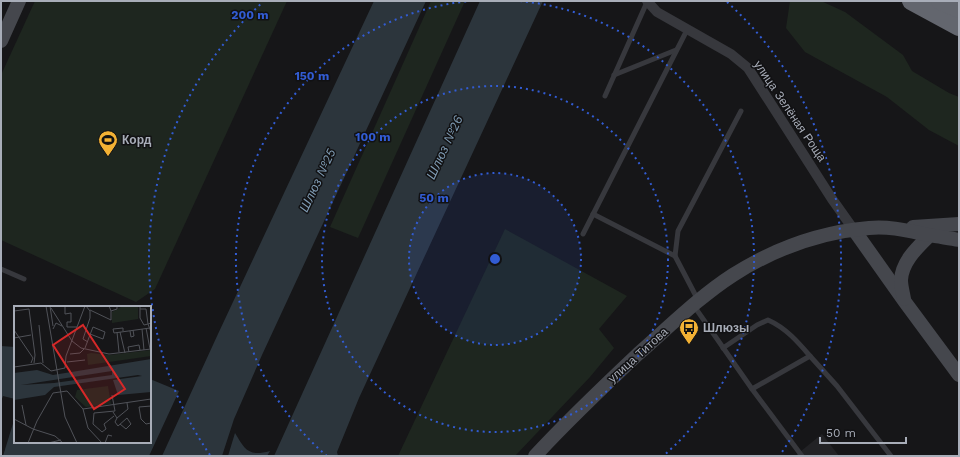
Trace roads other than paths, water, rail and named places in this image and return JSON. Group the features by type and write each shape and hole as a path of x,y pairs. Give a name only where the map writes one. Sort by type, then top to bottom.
{"highway":[{"path":"911,1 959,27"},
{"path":"940,1 959,9"}],"main road":[{"path":"1,41 20,1"},
{"path":"896,228 959,224"},
{"name":"улица Титова","path":"535,456 585,404 696,303 733,275 754,262 778,251 817,237 871,228 896,228 930,236 959,240"},
{"path":"854,230 959,375"},
{"path":"905,302 901,279 906,264 913,252 930,236"}],"street":[{"name":"улица Зелёная Роща","path":"647,1 657,12 731,54 748,68 832,200 854,230"}],"lane":[{"path":"605,96 647,1"},
{"path":"582,234 687,30"},
{"path":"614,75 676,50"},
{"path":"741,111 678,231 675,256 696,303 723,348 802,456"},
{"path":"593,214 675,256"},
{"path":"1,269 24,279"},
{"path":"723,348 757,325 768,320 777,324 791,335 837,386 891,456"},
{"path":"752,389 810,356"}],"water":[{"name":"Шлюз №25","path":"374,1 426,1 262,355 234,419 222,456 162,456 218,334"},
{"name":"Шлюз №26","path":"480,1 543,1 359,398 337,452 338,456 274,456"},
{"path":"1,346 14,347 14,443 151,443 151,379 179,391 149,456 1,456"},
{"path":"235,433 248,451 263,453 270,451 267,456 228,456"}],"place":[{"name":"Корд","path":"108,157"},
{"name":"Шлюзы","path":"689,345"}]}
